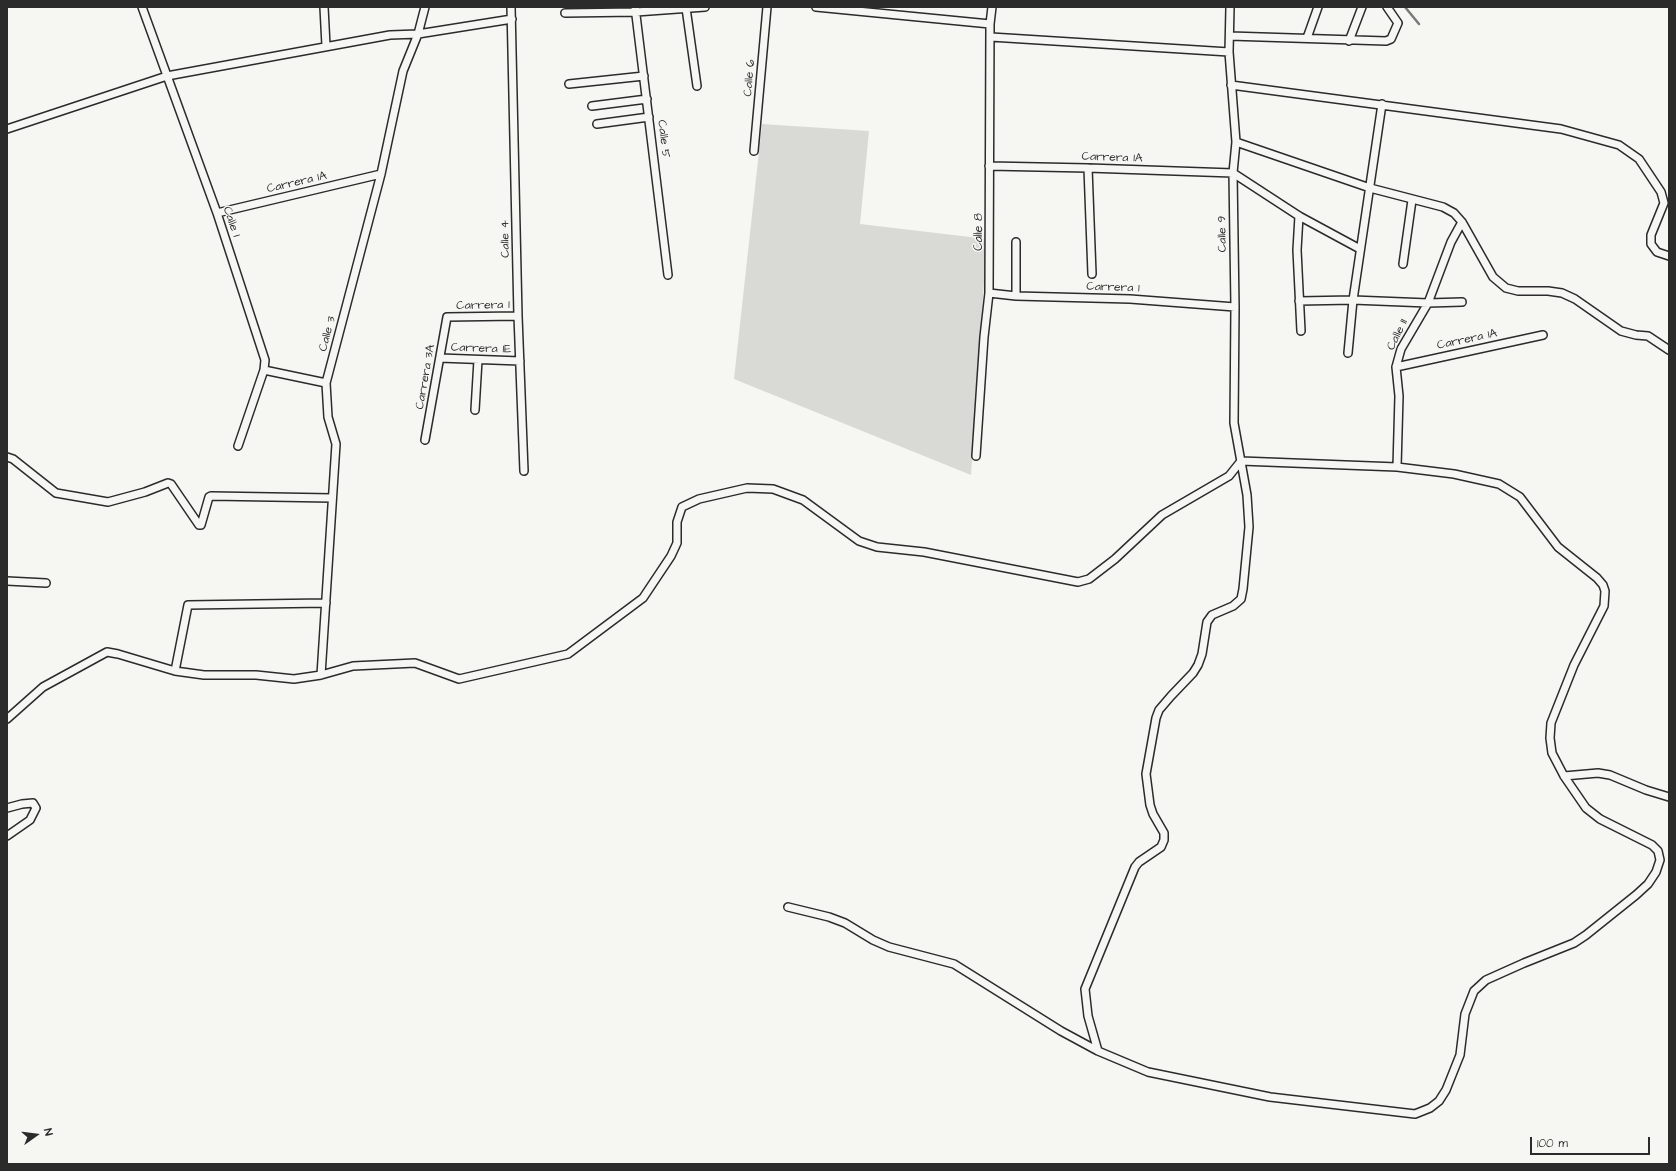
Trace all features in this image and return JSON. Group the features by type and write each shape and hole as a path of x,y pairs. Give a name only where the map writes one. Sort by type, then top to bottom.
{"street":[{"name":"Calle 1","path":"142,7 217,213 265,360 264,370 238,446"},
{"path":"324,7 326,46"},
{"name":"Calle 3","path":"321,675 336,444 328,417 326,383 382,174 403,71 418,34 425,7"},
{"name":"Calle 4","path":"511,7 518,316 524,471"},
{"path":"565,13 704,7"},
{"name":"Calle 6","path":"754,152 767,7"},
{"path":"816,7 990,24"},
{"name":"Calle 8","path":"976,456 984,338 989,293 990,24 992,7"},
{"name":"Calle 9","path":"1098,1051 1088,1016 1085,989 1135,867 1139,862 1161,847 1164,840 1164,833 1153,814 1150,805 1146,774 1156,718 1159,710 1193,673 1198,665 1207,622 1212,615 1234,606 1240,598 1243,589 1249,527 1247,495 1234,423 1235,307 1233,173 1236,142 1229,52 1230,7"},
{"path":"1307,38 1318,7"},
{"path":"1349,41 1362,7"},
{"path":"1230,36 1386,41 1391,39 1398,23 1387,7"},
{"path":"686,8 697,86"},
{"name":"Calle 5","path":"635,10 668,275"},
{"path":"7,129 167,76 390,35 418,34 512,19"},
{"path":"991,37 1229,52"},
{"path":"570,84 644,76"},
{"path":"1231,85 1561,129 1619,145 1639,159 1661,192 1664,203 1651,235 1651,244 1657,252 1669,256"},
{"path":"592,106 647,99"},
{"path":"1348,353 1353,300 1382,104"},
{"path":"597,124 649,117"},
{"path":"1236,142 1370,188 1443,207 1454,213 1462,222 1493,277 1506,288 1518,291 1548,291 1562,293 1621,331 1636,335 1648,336 1669,350"},
{"name":"Carrera 1A","path":"989,166 1233,173"},
{"path":"1088,168 1092,274"},
{"path":"1233,173 1299,216 1360,249"},
{"name":"Carrera 1A","path":"217,213 382,174"},
{"path":"1403,264 1412,200"},
{"path":"1299,216 1297,250 1301,331"},
{"name":"Calle 11","path":"1397,467 1399,396 1396,367 1401,349 1428,303 1451,242 1462,222"},
{"path":"1016,242 1016,296"},
{"name":"Carrera 1","path":"989,293 1016,296 1130,299 1235,307"},
{"path":"1299,301 1353,300 1428,303 1462,302"},
{"name":"Carrera 1","path":"447,317 518,316"},
{"name":"Carrera 3A","path":"425,440 447,317"},
{"name":"Carrera 1A","path":"1396,367 1543,335"},
{"name":"Carrera 1E","path":"440,358 520,361"},
{"path":"475,410 478,360"},
{"path":"264,370 326,383"},
{"path":"7,457 13,458 56,493 108,502 145,492 168,483 171,484 199,525 202,525 209,497 211,496 332,498"},
{"path":"7,719 43,687 107,652 175,671 204,675 256,676 294,679 321,675 353,666 415,663 459,679 568,654 643,598 677,543 677,522 682,508 699,499 747,488 773,489 803,500 859,541 876,547 924,552 1078,582 1089,579 1115,559 1162,515 1229,476 1241,461 1397,467 1454,474 1499,484 1512,491 1520,497 1558,547 1603,585 1605,592 1604,606 1574,665 1551,723 1550,738 1552,753 1564,776 1586,808 1600,819 1652,845 1658,851 1660,860 1656,872 1648,884 1636,895 1586,936 1574,943 1486,980 1474,991 1465,1014 1460,1055 1446,1090 1439,1101 1430,1108 1415,1114 1270,1097 1148,1072 1098,1051 1061,1031 954,964 889,947 873,940 845,923 829,917 788,907"},
{"path":"7,581 46,583"},
{"path":"175,671 188,605 326,603"},
{"path":"1564,776 1598,773 1610,775 1646,790 1669,797"},
{"path":"7,808 33,803 36,808 30,820 7,836"}],"shaded area":[{"path":"762,124 869,131 860,224 987,239 971,475 734,379"}],"waterway":[{"path":"1405,7 1419,24"}]}
